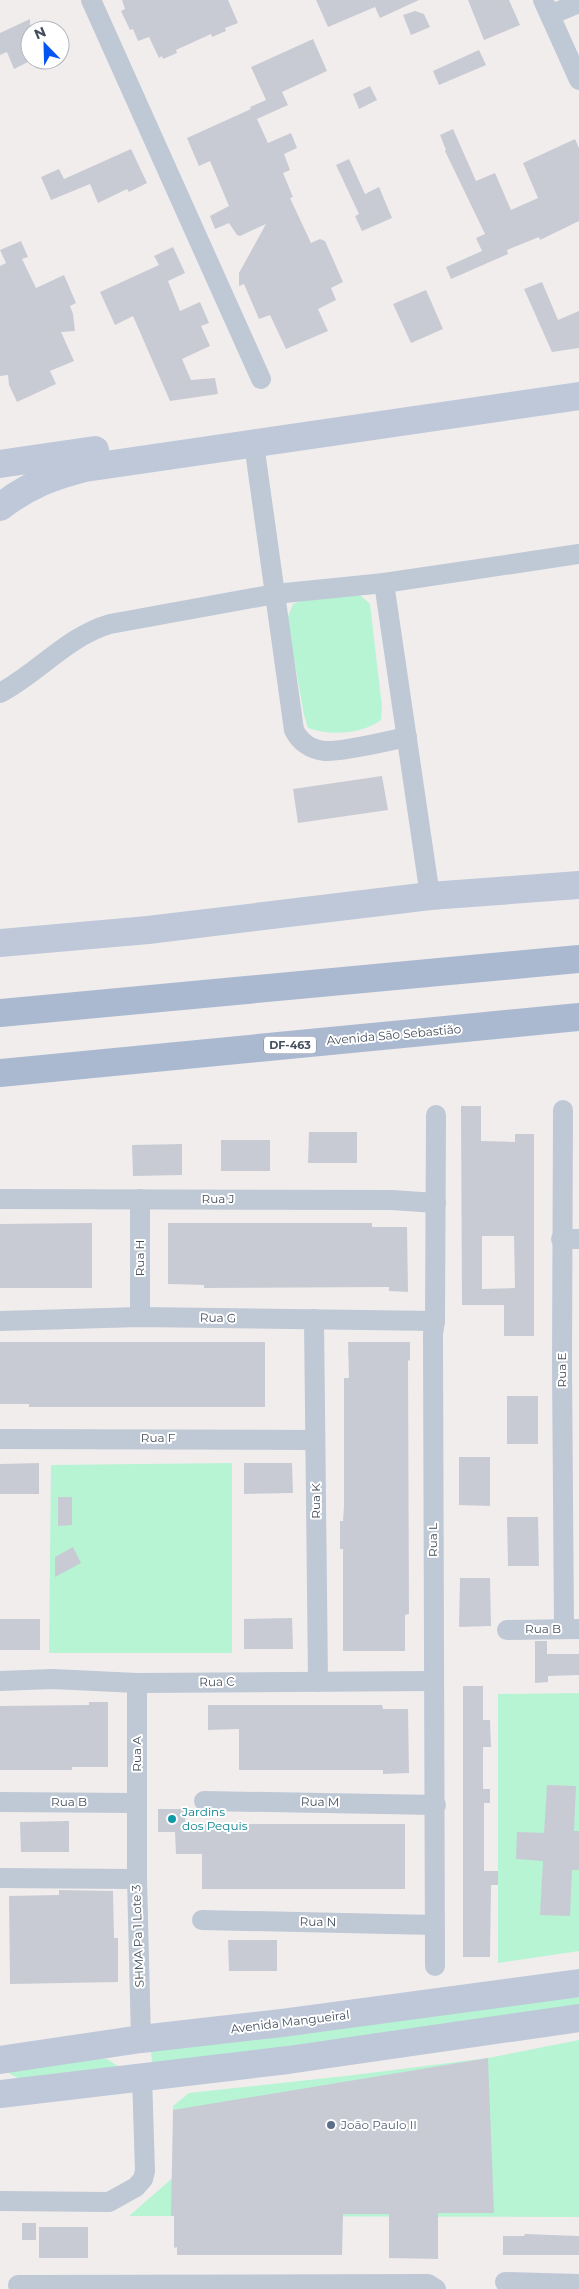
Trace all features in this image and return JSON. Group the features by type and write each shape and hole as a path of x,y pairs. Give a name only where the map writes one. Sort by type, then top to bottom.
{"main road":[{"path":"0,1013 579,959"},
{"name":"Avenida São Sebastião","path":"0,1073 579,1017"}],"street":[{"path":"91,0 261,379"},
{"path":"579,3 547,8 579,80"},
{"path":"0,464 579,377"},
{"path":"0,507 23,490 55,476 105,465 579,396"},
{"path":"254,444 294,730 298,738 304,743 325,751 407,737"},
{"path":"0,693 15,686 93,629 110,624 276,594 384,583 579,554"},
{"path":"384,583 430,896"},
{"path":"0,943 148,930 430,896 579,885"},
{"name":"Rua E","path":"563,1110 570,1239 571,1629"},
{"name":"Rua L","path":"435,1966 436,1805 433,1334 435,1321 436,1115"},
{"name":"Rua J","path":"0,1199 382,1200 436,1203"},
{"name":"Rua H","path":"140,1199 140,1317"},
{"name":"Rua G","path":"0,1321 140,1317 435,1321"},
{"name":"Rua K","path":"314,1319 318,1682"},
{"name":"Rua F","path":"0,1439 316,1440"},
{"name":"Rua B","path":"507,1630 571,1629"},
{"name":"Rua C","path":"0,1681 52,1679 137,1683 434,1681"},
{"name":"Rua A","path":"137,1683 137,1878"},
{"name":"Rua M","path":"204,1801 436,1805"},
{"name":"Rua B","path":"0,1802 137,1803"},
{"name":"SHMA Pa 1 Lote 3","path":"0,1878 137,1878 141,2039"},
{"name":"Rua N","path":"202,1920 434,1925"},
{"path":"0,2094 288,2060 576,2019 567,2004 574,1984"},
{"name":"Avenida Mangueiral","path":"0,2060 141,2039 282,2023 574,1984"},
{"path":"282,2023 287,2027 290,2038 288,2060"},
{"path":"0,2201 109,2202 136,2187 143,2179 145,2171 146,2133 142,2076"},
{"path":"505,2282 569,2286"},
{"path":"18,2285 432,2287"}],"green space":[{"path":"353,594 361,596 370,604 382,707 381,720 374,725 356,731 336,733 317,731 308,728 304,715 287,619 293,604 304,600"},
{"path":"232,1463 232,1653 49,1653 51,1465"},
{"path":"579,1693 579,1951 498,1963 498,1694"},
{"path":"579,1991 579,2006 152,2065 151,2050"},
{"name":"João Paulo II","path":"579,2040 579,2217 129,2216 176,2175 173,2106 189,2093 488,2058"},
{"path":"99,2057 107,2059 121,2068 25,2082 5,2071"}],"building":[{"path":"122,0 228,0 238,23 225,28 226,31 212,37 211,34 176,50 177,53 163,59 162,56 159,58 149,37 138,41 133,29 130,30 121,11 125,9"},
{"path":"316,0 419,0 380,18 375,7 328,27"},
{"path":"468,0 509,0 520,25 484,40"},
{"path":"415,11 424,14 430,27 411,35 403,15"},
{"path":"20,24 20,66 14,69 7,52 0,55 0,33"},
{"path":"313,39 327,71 282,92 288,105 257,119 268,143 291,133 297,148 284,154 290,170 283,173 293,197 290,198 311,243 320,239 325,241 343,282 331,288 336,300 318,309 328,331 286,349 270,315 259,319 244,284 239,286 239,273 266,224 240,236 237,235 229,223 215,229 210,216 229,206 210,161 199,166 187,138 251,109 250,107 266,100 251,67"},
{"path":"479,50 486,65 439,85 433,71"},
{"path":"370,86 377,100 359,109 353,94"},
{"path":"453,129 476,181 495,173 511,210 538,198 523,163 575,139 579,148 579,221 540,240 539,237 507,250 508,254 451,279 446,267 482,251 476,238 485,234 445,151 440,135"},
{"path":"131,149 147,183 129,192 127,189 98,203 90,184 51,200 41,177 59,169 64,179"},
{"path":"349,159 365,194 379,187 392,218 362,231 355,216 359,214 336,165"},
{"path":"21,241 28,257 22,259 36,288 64,275 76,303 70,306 75,331 61,332 74,361 50,371 56,384 17,402 9,385 8,375 0,376 0,266 6,263 0,250"},
{"path":"173,247 185,273 168,281 180,311 200,302 209,323 201,326 210,346 182,359 191,380 215,378 218,394 170,401 133,316 115,325 100,292 159,265 154,256"},
{"path":"542,282 558,320 579,311 579,348 552,352 524,289"},
{"path":"426,290 443,329 411,343 393,304"},
{"path":"382,776 388,810 298,823 293,789"},
{"path":"461,1106 481,1106 481,1141 515,1142 515,1134 534,1134 534,1336 504,1336 504,1305 462,1305","holes":["482,1236 514,1236 515,1288 482,1289"]},
{"path":"309,1132 357,1132 357,1163 308,1163"},
{"path":"221,1140 270,1140 270,1171 221,1171"},
{"path":"182,1144 182,1175 133,1176 132,1145"},
{"path":"92,1223 92,1288 0,1288 0,1224"},
{"path":"168,1223 372,1223 372,1227 407,1227 408,1292 389,1291 389,1287 204,1288 204,1285 168,1284"},
{"path":"0,1342 265,1342 265,1407 29,1407 29,1404 0,1404"},
{"path":"348,1342 410,1342 410,1361 408,1360 409,1614 405,1615 405,1651 343,1651 343,1549 340,1549 340,1521 343,1521 344,1506 344,1378 349,1378"},
{"path":"507,1396 538,1396 538,1444 507,1444"},
{"path":"459,1457 490,1457 490,1506 459,1505"},
{"path":"39,1463 39,1494 0,1494 0,1464"},
{"path":"244,1463 292,1463 293,1493 244,1494"},
{"path":"58,1497 72,1497 72,1525 58,1526"},
{"path":"507,1517 538,1517 539,1566 508,1566"},
{"path":"73,1547 81,1563 55,1577 55,1557"},
{"path":"460,1578 490,1578 491,1626 459,1627"},
{"path":"292,1618 293,1649 244,1649 244,1619"},
{"path":"0,1619 40,1619 40,1650 0,1650"},
{"path":"535,1641 547,1641 547,1654 579,1654 579,1675 548,1676 548,1682 535,1683"},
{"path":"463,1686 483,1686 483,1720 490,1720 491,1747 483,1747 483,1789 490,1789 490,1803 484,1803 484,1871 498,1871 498,1885 491,1885 490,1957 463,1957"},
{"path":"89,1702 108,1702 108,1767 72,1767 72,1770 0,1770 0,1706 89,1705"},
{"path":"208,1705 382,1705 383,1709 408,1709 409,1773 383,1774 383,1770 239,1770 239,1729 208,1730"},
{"path":"547,1785 576,1786 574,1831 579,1831 579,1870 572,1870 570,1916 540,1915 543,1861 516,1859 517,1832 544,1833"},
{"path":"158,1809 186,1809 185,1824 405,1824 405,1889 202,1889 202,1854 176,1854 175,1832 158,1832"},
{"path":"69,1821 69,1852 21,1852 20,1822"},
{"path":"59,1890 113,1891 114,1938 118,1938 118,1982 10,1984 9,1896 59,1895"},
{"path":"228,1940 277,1940 277,1971 229,1971"},
{"name":"João Paulo II","path":"488,2058 494,2213 438,2213 438,2259 389,2258 389,2214 343,2214 342,2255 177,2255 177,2247 174,2248 174,2216 171,2216 173,2110"},
{"path":"22,2223 36,2223 36,2240 22,2240"},
{"path":"39,2227 88,2227 88,2258 39,2258"},
{"path":"525,2234 579,2236 579,2255 503,2255 503,2236 524,2236"}],"place":[{"name":"Jardins dos Pequis","path":"172,1819"},
{"name":"João Paulo II","path":"331,2125"}]}
